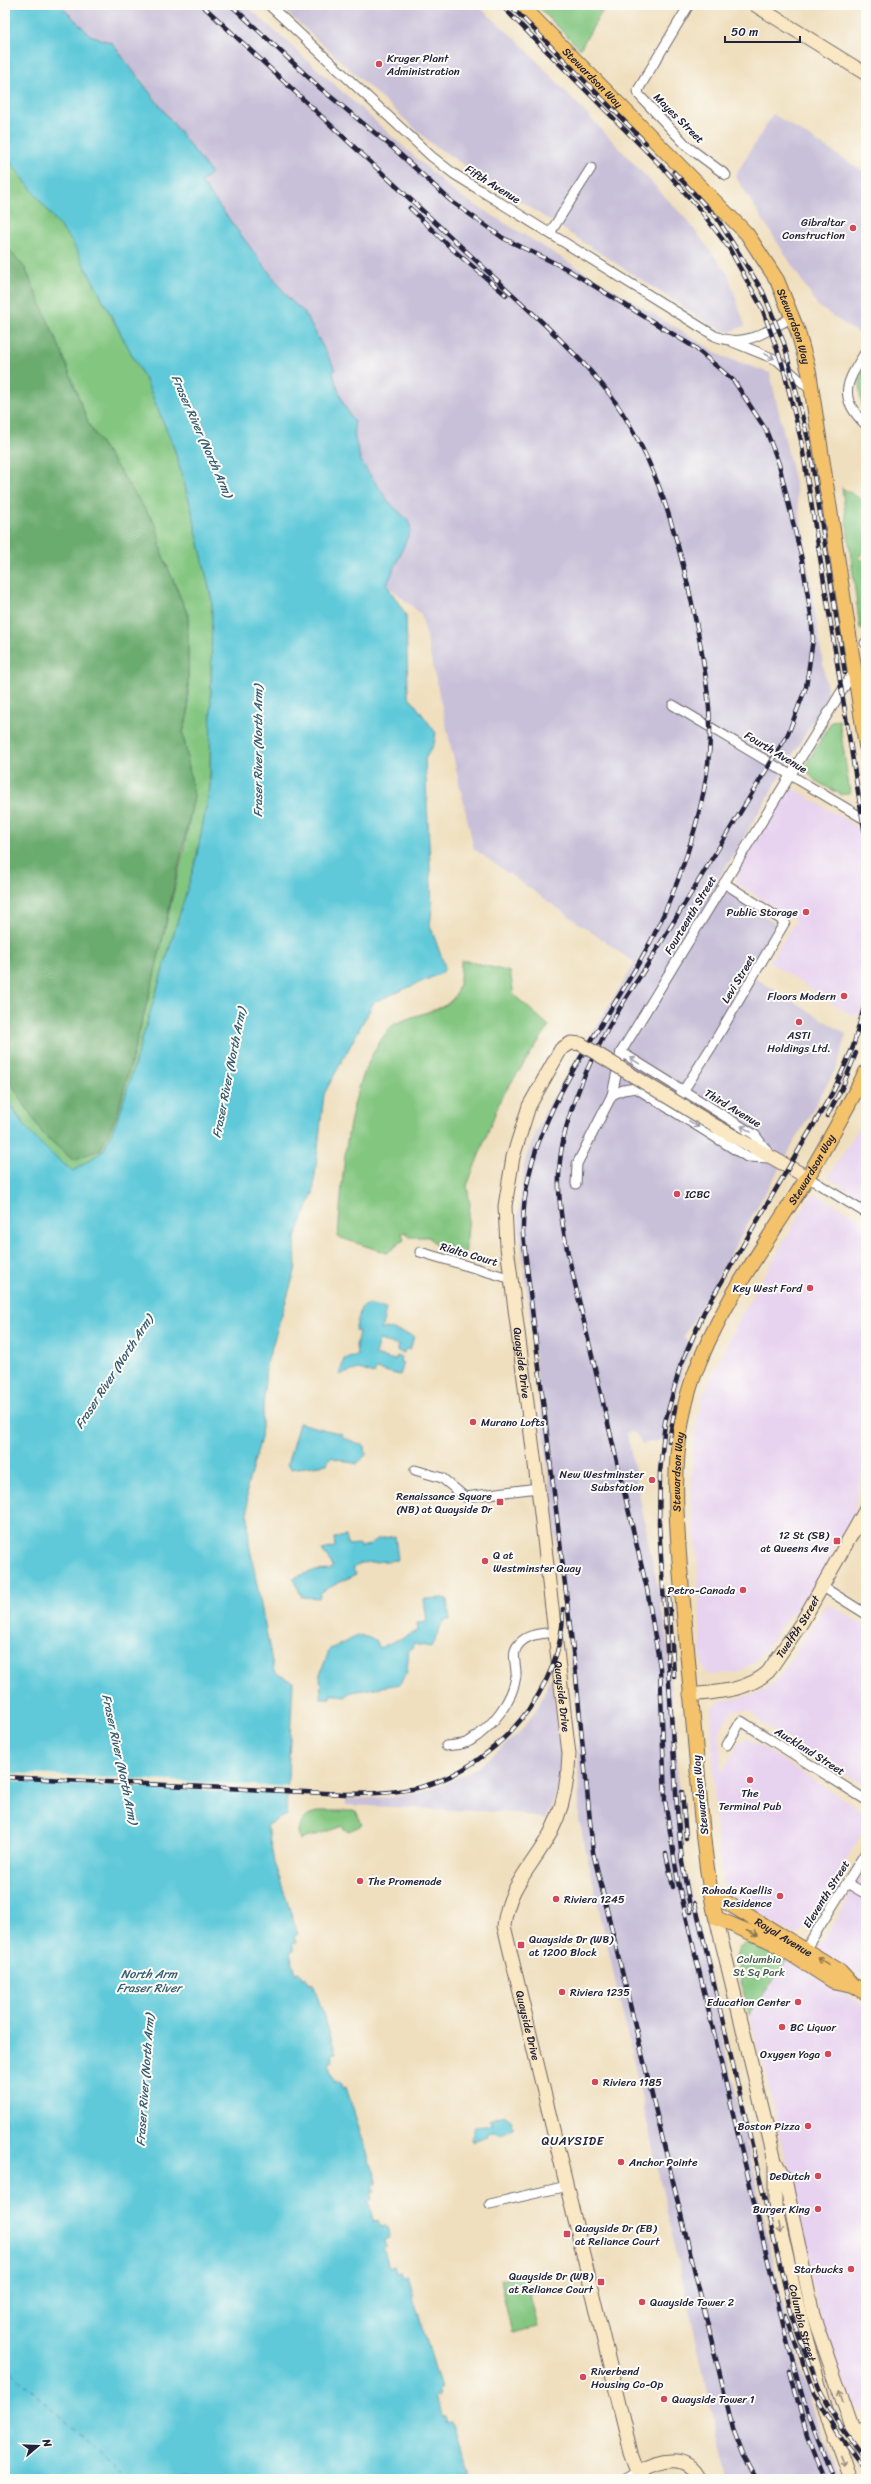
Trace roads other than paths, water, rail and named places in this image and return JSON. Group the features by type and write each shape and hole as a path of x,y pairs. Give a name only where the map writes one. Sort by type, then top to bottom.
{"main road":[{"name":"Stewardson Way","path":"521,5 747,234 777,280 793,317 812,391 866,746"},
{"name":"Stewardson Way","path":"716,1918 711,1892 690,1695 677,1523 676,1477 681,1429 692,1383 711,1335 739,1283 807,1177 866,1072"},
{"name":"Royal Avenue","path":"711,1892 840,1971 853,1985 866,1993"},
{"name":"Royal Avenue","path":"716,1918 772,1942 833,1981 853,1985"}],"street":[{"name":"Fifth Avenue","path":"270,5 430,156 454,174 715,336 777,360 812,391"},
{"name":"Mayes Street","path":"689,5 638,90 639,95 688,147 726,175"},
{"path":"755,5 866,74"},
{"path":"550,233 591,168"},
{"path":"733,342 746,340 793,317"},
{"path":"866,351 850,377 847,388 852,411 866,425"},
{"name":"Fourteenth Street","path":"576,1184 577,1164 612,1095 621,1052 792,775 854,671"},
{"name":"Fourth Avenue","path":"673,705 866,820"},
{"name":"Levi Street","path":"671,1110 785,922 724,883"},
{"name":"Quayside Drive","path":"641,2475 630,2453 504,1926 506,1908 512,1892 551,1831 562,1806 568,1780 569,1754 538,1488 507,1247 505,1206 512,1157 522,1123 540,1084 561,1049 574,1043 581,1044 749,1146 807,1177"},
{"name":"Third Avenue","path":"621,1052 758,1137 772,1158"},
{"path":"612,1095 623,1090 636,1088 747,1157 772,1158"},
{"path":"807,1177 866,1213"},
{"name":"Rialto Court","path":"420,1252 512,1279"},
{"path":"415,1470 442,1478 465,1497 538,1488"},
{"name":"Twelfth Street","path":"690,1695 739,1688 762,1678 780,1657 866,1509"},
{"path":"822,1587 866,1614"},
{"path":"446,1746 468,1742 485,1728 507,1702 514,1689 516,1673 514,1650 518,1644 534,1635 555,1632"},
{"name":"Auckland Street","path":"727,1745 741,1721 866,1800"},
{"name":"Eleventh Street","path":"806,1950 866,1852"},
{"path":"847,1882 866,1894"},
{"name":"Columbia Street","path":"716,1918 775,2161 775,2206 801,2320 835,2440 850,2479"},
{"name":"Columbia Street","path":"775,2161 785,2179 813,2315 860,2431 866,2460"},
{"path":"490,2204 567,2186"},
{"path":"835,2440 860,2431"},
{"path":"626,2479 641,2475 660,2462 682,2461 697,2471 700,2479"}],"water":[{"name":"North Arm Fraser River","path":"5,5 60,5 90,35 112,43 211,173 201,182 290,300 304,312 335,369 333,374 343,403 354,422 355,439 361,462 389,502 408,520 411,529 387,585 406,615 408,695 436,733 434,744 425,759 432,907 430,925 445,967 442,973 374,1002 324,1094 313,1193 295,1238 296,1268 266,1366 261,1438 247,1487 249,1543 274,1672 293,1682 286,1815 267,1825 274,1862 298,1934 294,1936 296,1943 292,1944 294,1951 290,1953 296,1973 300,1972 303,1978 307,1977 309,1984 313,1983 336,2053 331,2054 333,2061 329,2063 335,2082 340,2081 342,2088 346,2087 377,2184 373,2186 375,2192 371,2193 372,2200 368,2202 375,2222 379,2221 381,2227 386,2226 390,2238 385,2240 387,2246 383,2248 389,2267 394,2266 396,2273 400,2272 402,2278 407,2277 441,2388 438,2389 440,2396 435,2397 442,2417 446,2416 448,2423 452,2422 470,2479 5,2479 5,1093 25,1127 43,1146 73,1171 103,1151 119,1116 196,860 210,788 212,601 191,507 174,448 147,383 72,242 5,155"},
{"path":"369,1304 386,1309 381,1330 386,1328 414,1336 410,1350 405,1349 404,1353 397,1351 399,1346 379,1340 375,1355 395,1360 397,1356 401,1357 400,1362 404,1363 400,1375 376,1369 374,1374 359,1369 339,1375 344,1359 357,1356 356,1345 359,1332 355,1331 361,1308"},
{"path":"299,1423 342,1434 342,1437 365,1446 366,1455 357,1464 330,1457 327,1464 291,1469 287,1465"},
{"path":"346,1536 348,1545 359,1544 360,1547 370,1545 377,1539 395,1536 398,1560 361,1563 353,1569 356,1574 321,1592 319,1598 302,1597 293,1578 313,1571 330,1570 333,1566 322,1550 335,1547 334,1538"},
{"path":"424,1599 447,1599 450,1620 444,1620 431,1647 413,1644 412,1649 409,1649 407,1671 400,1684 351,1692 345,1696 330,1694 330,1698 321,1698 320,1674 330,1649 360,1635 375,1640 379,1648 418,1631 417,1623 427,1622"},
{"path":"504,2115 512,2121 511,2124 514,2127 500,2135 495,2132 487,2133 487,2137 473,2142 471,2140 475,2126 492,2124 490,2120"}],"railway":[{"path":"202,5 543,323 577,356 608,392 637,438 649,462 668,512 689,590 700,640 710,724 706,776 701,803 677,883 656,931 636,968 570,1076 551,1113 536,1151 526,1191 523,1234 576,1676 593,1852 733,2429 744,2457 756,2479"},
{"path":"231,5 320,88 392,147 451,201 503,238 565,268 694,347 734,381 766,430 779,464 802,560 811,615 813,639 806,687 788,734 614,1017 600,1043 576,1096 567,1123 561,1150 559,1196 568,1254 647,1589 660,1667 665,1800 678,1882 788,2345 808,2416 833,2479"},
{"path":"501,5 667,172 701,211 729,248 762,308 782,363 801,440 866,841"},
{"path":"511,6 646,143"},
{"path":"674,172 717,218 763,292 784,343 809,443 845,673"},
{"path":"410,208 451,248 506,295"},
{"path":"691,1912 682,1862 677,1808 659,1525 660,1472 665,1422 680,1367 704,1312 834,1090 853,1047 866,1000"},
{"path":"827,1116 842,1088 856,1053"},
{"path":"669,1441 675,1407"},
{"path":"669,1598 674,1676"},
{"path":"5,1777 345,1794 383,1793 421,1787 448,1777 475,1762 499,1743 520,1720 538,1695 552,1668 560,1639 563,1609"},
{"path":"682,1792 686,1838"},
{"path":"666,1854 673,1887"},
{"path":"695,1903 791,2312 819,2388 837,2421 866,2461"},
{"path":"786,2315 814,2393 838,2434 866,2471"},
{"path":"790,2371 807,2437 824,2479"}],"place":[{"name":"Kruger Plant Administration","path":"379,64"},
{"name":"Gibraltar Construction","path":"853,228"},
{"name":"Public Storage","path":"806,912"},
{"name":"Floors Modern","path":"844,996"},
{"name":"ASTI Holdings Ltd.","path":"799,1022"},
{"name":"ICBC","path":"677,1194"},
{"name":"Key West Ford","path":"810,1288"},
{"name":"Murano Lofts","path":"473,1422"},
{"name":"New Westminster Substation","path":"652,1480"},
{"name":"Renaissance Square (NB) at Quayside Dr","path":"500,1502"},
{"name":"12 St (SB) at Queens Ave","path":"837,1541"},
{"name":"Q at Westminster Quay","path":"485,1561"},
{"name":"Petro-Canada","path":"743,1590"},
{"name":"The Terminal Pub","path":"750,1780"},
{"name":"The Promenade","path":"360,1881"},
{"name":"Rohoda Kaellis Residence","path":"780,1896"},
{"name":"Riviera 1245","path":"556,1899"},
{"name":"Quayside Dr (WB) at 1200 Block","path":"521,1945"},
{"name":"Riviera 1235","path":"562,1992"},
{"name":"Education Center","path":"798,2002"},
{"name":"BC Liquor","path":"782,2027"},
{"name":"Oxygen Yoga","path":"828,2054"},
{"name":"Riviera 1185","path":"595,2082"},
{"name":"Boston Pizza","path":"808,2126"},
{"name":"Anchor Pointe","path":"621,2162"},
{"name":"DeDutch","path":"818,2176"},
{"name":"Burger King","path":"818,2209"},
{"name":"Quayside Dr (EB) at Reliance Court","path":"567,2234"},
{"name":"Starbucks","path":"851,2269"},
{"name":"Quayside Dr (WB) at Reliance Court","path":"601,2282"},
{"name":"Quayside Tower 2","path":"642,2302"},
{"name":"Riverbend Housing Co-Op","path":"583,2377"},
{"name":"Quayside Tower 1","path":"664,2399"}],"district":[{"name":"QUAYSIDE","path":"573,2141"}],"water label":[{"name":"Fraser River (North Arm)","path":"202,436"},
{"name":"Fraser River (North Arm)","path":"258,751"},
{"name":"Fraser River (North Arm)","path":"229,1073"},
{"name":"Fraser River (North Arm)","path":"114,1372"},
{"name":"Fraser River (North Arm)","path":"120,1759"},
{"name":"Fraser River (North Arm)","path":"145,2080"}],"park label":[{"name":"Columbia St Sq Park","path":"759,1965"}]}
